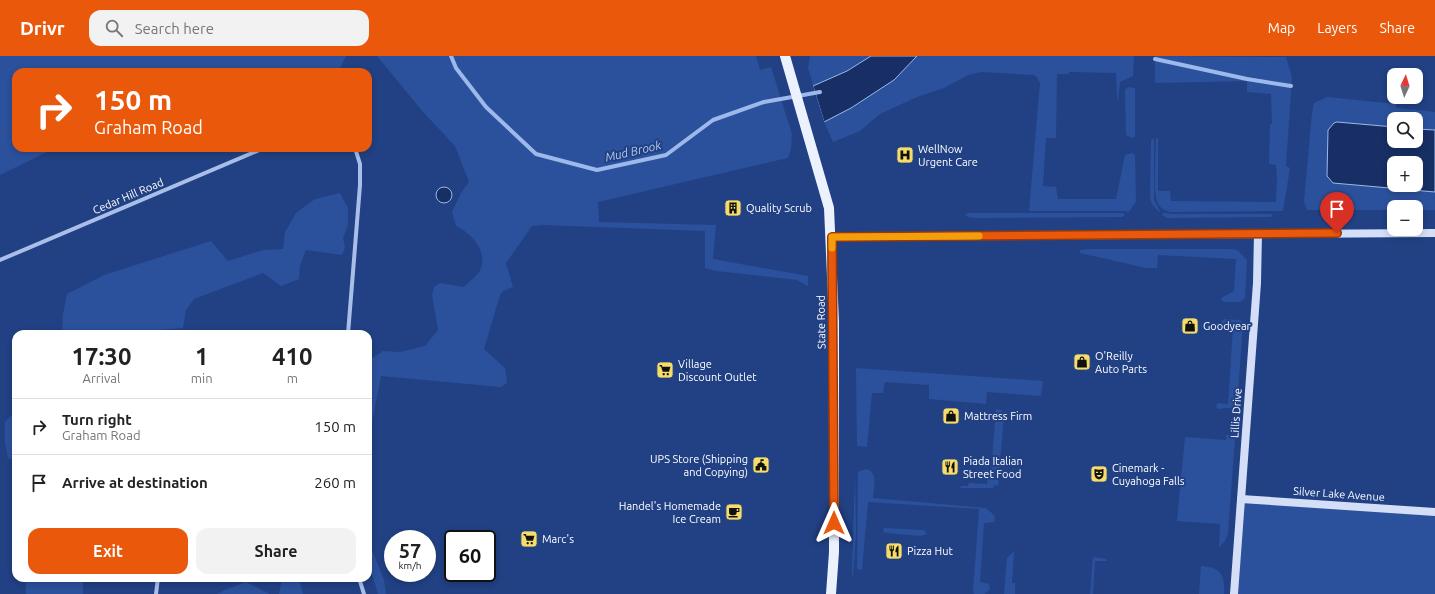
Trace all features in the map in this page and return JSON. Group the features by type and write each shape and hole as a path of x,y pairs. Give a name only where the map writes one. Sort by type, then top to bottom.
{"main road":[{"name":"State Road","path":"785,56 818,165 829,208 832,237 834,552 831,594"},
{"name":"Lillis Drive","path":"1234,594 1257,283 1258,233"},
{"path":"832,237 1435,233"},
{"name":"Silver Lake Avenue","path":"1241,499 1435,512"}],"street":[{"name":"Cedar Hill Road","path":"0,260 255,152"},
{"path":"348,330 360,164 356,152"},
{"path":"156,594 158,582"},
{"path":"360,582 364,594"}],"shaded area":[{"path":"0,56 346,56 340,68 12,68 12,152 47,152 0,175"},
{"path":"377,56 756,56 760,70 771,67 792,134 791,149 788,158 598,202 599,222 716,225 713,259 808,276 808,286 797,280 716,271 705,268 705,231 544,225 532,226 506,263 513,287 503,291 500,295 484,349 505,368 507,383 501,387 381,376 372,422 372,358 383,351 400,352 425,346 438,330 432,295 434,287 440,283 464,287 481,268 482,255 480,249 467,233 456,226 452,212 461,193 469,182 455,146 423,112"},
{"path":"810,56 1134,56 1133,76 1120,82 1118,99 1116,73 1069,72 1069,74 1057,74 1056,138 1046,138 1043,186 1056,187 1058,199 1116,199 1125,155 1132,153 1135,155 1136,202 1128,213 1127,211 1029,211 1040,83 1034,75 981,72 968,75 944,88 917,97 880,114 860,131 833,142 824,122 808,68"},
{"path":"871,56 917,56 894,80 851,108 824,122 813,86 847,71"},
{"path":"1155,56 1286,57 1292,77 1286,166 1290,168 1283,211 1171,212 1164,210 1159,206 1155,189 1156,138 1158,138 1158,191 1170,191 1171,201 1276,202 1277,178 1276,165 1269,164 1270,124 1272,124 1271,94 1247,92 1247,81 1155,83"},
{"path":"1128,87 1135,88 1135,137 1132,138 1126,135 1125,90"},
{"path":"1327,97 1396,104 1396,108 1435,112 1435,210 1423,210 1423,200 1387,200 1387,210 1307,210 1304,201 1314,103"},
{"path":"1337,122 1387,126 1387,148 1423,148 1423,129 1435,130 1435,192 1423,191 1423,156 1387,156 1387,188 1333,183 1327,176 1328,130 1334,123"},
{"path":"1154,138 1154,200 1160,211 1159,212 1152,204 1150,198 1151,141"},
{"path":"444,187 451,192 452,195 447,202 444,203 437,198 436,195 441,188"},
{"path":"340,193 348,208 348,225 343,238 345,248 342,255 306,250 300,266 299,279 281,286 263,273 194,299 186,310 183,328 158,330 62,330 63,314 67,294 104,275 211,241 228,261 263,250 283,249 285,232 296,213 315,199"},
{"path":"1123,213 1125,215 1122,217 975,218 968,217 965,214"},
{"path":"1163,213 1272,214 1271,217 1167,218 1162,215"},
{"path":"1080,250 1237,250 1247,260 1245,298 1240,302 1223,302 1221,298 1234,291 1236,259 1158,255 1157,268 1146,268 1080,253"},
{"path":"1224,319 1240,320 1243,323 1237,407 1218,409 1216,406 1218,403 1228,404 1233,328 1221,325 1221,322"},
{"path":"856,368 1043,381 1041,396 987,392 986,404 929,399 929,385 885,382 883,393 872,393 867,447 857,446"},
{"path":"996,409 1001,410 1004,414 998,486 994,485 993,488 961,488 960,486 968,486 969,483 987,484 988,473 991,473"},
{"path":"12,414 12,458 8,459 5,442 5,422"},
{"path":"1226,435 1229,435 1235,439 1228,533 1225,541 1219,547 1220,524 1177,521 1185,437 1226,440"},
{"path":"866,469 873,474 874,477 873,498 986,508 995,516 994,522 984,523 980,582 989,584 990,589 984,594 974,594 973,592 979,509 868,502 862,570 857,569 858,472"},
{"path":"855,475 856,535 853,577 852,574"},
{"path":"1241,499 1435,512 1435,594 1234,594"},
{"path":"884,528 924,530 927,534 921,536 887,533 883,532"},
{"path":"372,550 384,580 386,594 378,594 372,574"},
{"path":"1014,551 1012,583 1015,583 1015,594 1004,594 1007,558"},
{"path":"1093,557 1106,559 1107,561 1095,561 1093,594 1090,594"},
{"path":"1201,566 1213,568 1220,573 1224,582 1224,594 1199,594"},
{"path":"26,582 83,582 83,594 26,594"},
{"path":"246,582 270,594 217,594 227,589"},
{"path":"281,582 300,582 303,594 279,594"}],"pier":[{"path":"813,85 825,124 822,122 811,87"}],"waterway":[{"name":"Mud Brook","path":"451,56 456,68 486,107 536,154 597,170 666,155 713,120 764,102 820,92"},
{"path":"1155,59 1247,79 1291,86"}],"slow traffic":[{"path":"832,248 832,237 979,236"}],"place":[{"name":"WellNow Urgent Care","path":"905,155"},
{"name":"Quality Scrub","path":"733,208"},
{"name":"Goodyear","path":"1190,326"},
{"name":"O'Reilly Auto Parts","path":"1082,362"},
{"name":"Village Discount Outlet","path":"665,370"},
{"name":"Mattress Firm","path":"951,416"},
{"name":"UPS Store (Shipping and Copying)","path":"761,465"},
{"name":"Piada Italian Street Food","path":"950,467"},
{"name":"Cinemark - Cuyahoga Falls","path":"1099,474"},
{"name":"Handel's Homemade Ice Cream","path":"734,512"},
{"name":"Marc's","path":"529,539"},
{"name":"Pizza Hut","path":"894,551"}],"route":[{"path":"834,523 834,322 832,237 1059,236 1146,233 1337,233"}]}
